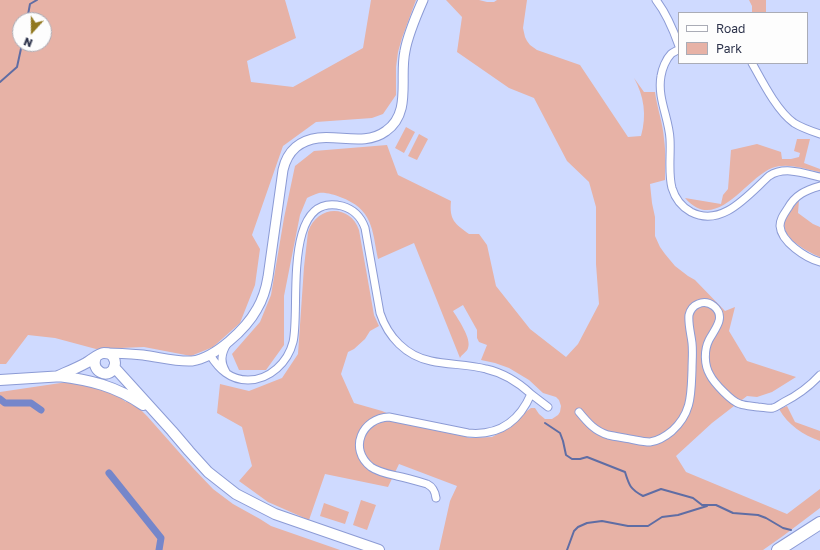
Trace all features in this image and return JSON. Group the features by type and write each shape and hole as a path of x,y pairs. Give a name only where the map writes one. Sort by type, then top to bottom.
{"highway":[{"path":"778,550 820,523"}],"main road":[{"path":"0,380 87,375 109,370 115,361 114,357 111,354 101,353 58,376"},
{"path":"96,357 94,361 95,367 99,372 109,370"},
{"path":"109,370 138,394 208,472 236,494 274,514 378,550"},
{"path":"58,376 93,382 123,393 159,417"}],"street":[{"path":"107,353 142,355 185,361 197,360 210,355 221,348 243,327 253,315 260,302 268,278 283,170 287,158 300,144 311,139 323,137 367,139 382,134 395,123 402,107 403,68 406,46 423,0"},
{"path":"656,0 667,16 678,43"},
{"path":"678,51 671,55 665,63 659,88 660,98 668,122 672,184 677,199 685,208 700,215 710,216 721,214 741,202 769,176 780,171 797,172 820,177"},
{"path":"753,64 768,92 785,115 799,126 820,134"},
{"path":"820,186 804,191 796,197 782,218 780,224 782,233 793,247 808,258 820,262"},
{"path":"210,355 220,369 229,375 244,380 255,380 274,372 285,360 291,349 294,335 296,272 299,246 304,225 309,217 317,210 326,206 336,205 350,209 358,215 363,223 380,313 385,326 398,344 410,353 432,361 477,367 494,371 518,383 548,407"},
{"path":"579,412 594,429 608,435 649,442 659,439 672,430 684,417 690,404 692,345 689,316 692,309 698,304 702,303 709,303 712,305 717,310 719,318 718,325 706,348 708,372 713,380 736,403 742,405 774,408 797,396 809,387 820,375"},
{"path":"229,341 222,354 222,361 225,371 229,375"},
{"path":"109,370 123,359 142,355"},
{"path":"436,498 434,490 427,484 379,471 367,463 362,454 360,444 362,434 367,426 379,418 389,417 468,433 475,434 489,432 502,428 513,420 522,411 532,394"}],"green space":[{"path":"0,0 285,0 296,38 247,61 251,82 293,87 363,48 371,0 416,0 398,52 396,67 396,95 383,114 372,118 316,122 283,146 252,235 260,249 255,285 240,323 213,347 191,356 144,347 96,349 55,338 28,335 6,364 0,364"},
{"path":"446,0 479,0 494,2 497,0 527,0 523,28 527,41 537,50 580,65 628,137 641,136 644,121 644,106 634,78 644,92 655,92 665,144 665,180 650,184 655,217 655,236 660,247 675,266 695,280 725,311 735,307 729,331 747,361 796,377 772,392 757,397 747,396 712,423 676,456 686,472 787,514 820,489 820,508 763,550 439,550 450,501 457,486 399,464 388,487 325,474 309,520 268,502 239,481 252,466 242,427 217,413 220,384 249,391 282,378 298,354 308,232 312,223 318,217 334,211 341,212 348,216 355,222 359,230 374,315 379,326 370,331 365,339 354,349 348,352 341,374 354,403 382,411 398,418 470,438 492,437 511,427 531,408 535,408 545,419 552,419 560,412 561,406 556,397 543,393 529,380 509,368 481,360 487,345 479,342 477,338 477,330 463,305 453,311 464,329 469,344 460,358 414,243 378,259 372,229 365,214 351,202 327,193 314,194 307,198 300,215 284,296 284,345 266,370 239,370 232,354 260,322 271,295 284,218 295,166 314,151 387,145 398,175 451,201 451,213 454,221 469,234 479,234 487,245 496,286 530,329 566,357 578,344 599,304 596,264 596,207 589,182 567,161 534,98 509,88 457,52 462,17"},
{"path":"749,0 766,0 766,12 752,12 752,6"},
{"path":"406,127 415,132 404,153 395,148"},
{"path":"419,134 428,139 417,160 408,156"},
{"path":"797,139 810,139 804,163 820,169 820,172 790,166 778,166 772,168 762,174 730,201 719,207 708,210 697,207 685,198 721,204 723,195 728,189 731,150 757,144 781,152 782,159 791,159 799,157 800,153 794,151"},
{"path":"799,200 798,213 813,224 820,227 820,257 801,247 786,232 784,226 785,219"},
{"path":"74,381 113,392 126,402 127,401 137,406 213,489 233,504 271,526 340,550 0,550 0,392"},
{"path":"787,406 795,422 820,431 820,441 808,436 791,425 779,409"},
{"path":"361,500 376,505 367,530 353,525"},
{"path":"324,503 349,512 345,524 320,516"}],"waterway":[{"path":"28,12 30,4 37,0"},
{"path":"0,82 17,67 20,52"},
{"path":"0,399 5,403 31,403 41,410"},
{"path":"545,423 560,433 566,455 572,459 587,457 625,472 631,486 635,491 643,496 661,489 693,498 702,505 716,505 733,513 758,515 783,528 791,530"},
{"path":"109,473 161,538 159,550"},
{"path":"567,550 574,531 578,527 587,523 602,521 628,526 648,526 662,517 678,515 707,506"}]}
